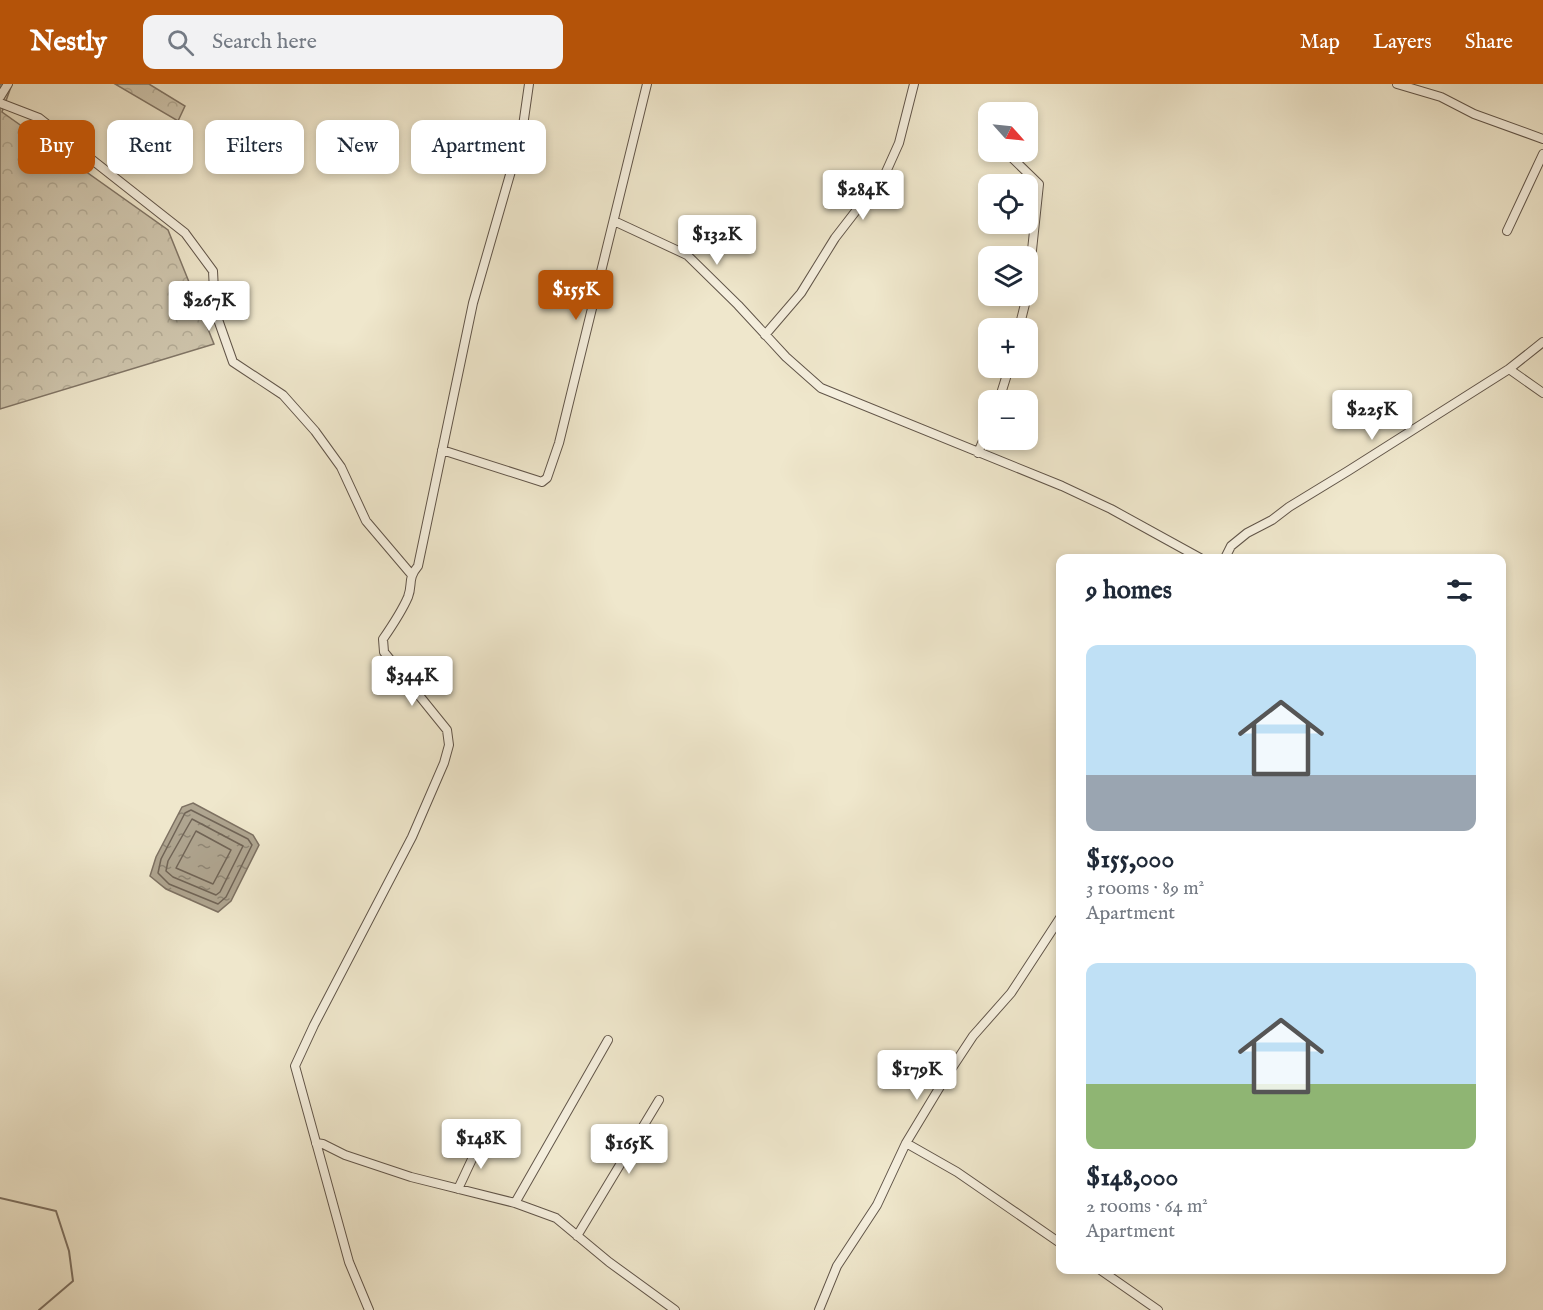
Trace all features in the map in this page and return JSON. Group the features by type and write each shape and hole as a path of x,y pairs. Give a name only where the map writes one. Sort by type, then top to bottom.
{"street":[{"path":"0,97 8,84"},
{"path":"369,1310 350,1262 295,1066 314,1024 412,837 444,763 449,745 447,730 384,652 383,639 409,594 411,574 418,566 473,303 522,133 529,84"},
{"path":"442,450 542,482 547,478 559,442 647,84"},
{"path":"765,335 801,293 841,229 886,172 899,143 914,84"},
{"path":"1397,84 1441,97 1474,114 1543,139"},
{"path":"0,103 39,118 185,233 213,271 215,311 233,362 283,395 315,431 341,467 366,521 411,574"},
{"path":"1507,231 1543,154"},
{"path":"1016,162 1039,184 1032,246"},
{"path":"614,221 687,255 786,357 821,388 1062,486 1111,509 1193,554"},
{"path":"1227,554 1231,546 1248,533 1509,369 1543,342"},
{"path":"1509,369 1543,393"},
{"path":"819,1310 837,1266 877,1205 906,1143 972,1036 1011,993 1056,924"},
{"path":"515,1203 608,1040"},
{"path":"577,1236 659,1100"},
{"path":"458,1189 481,1140"},
{"path":"316,1143 411,1177 515,1203 555,1218 674,1310"},
{"path":"906,1143 957,1172 1056,1240"},
{"path":"1106,1274 1158,1310"}],"green space":[{"path":"0,84 12,84 2,112 18,123 18,174 89,174 168,230 214,344 0,409"},
{"path":"115,84 149,84 185,106 178,120"}],"water":[{"path":"193,803 253,835 259,845 231,901 218,912 166,889 150,876 156,857 182,807"}],"waterway":[{"path":"0,1198 56,1211 69,1251 73,1281 39,1310"}]}
